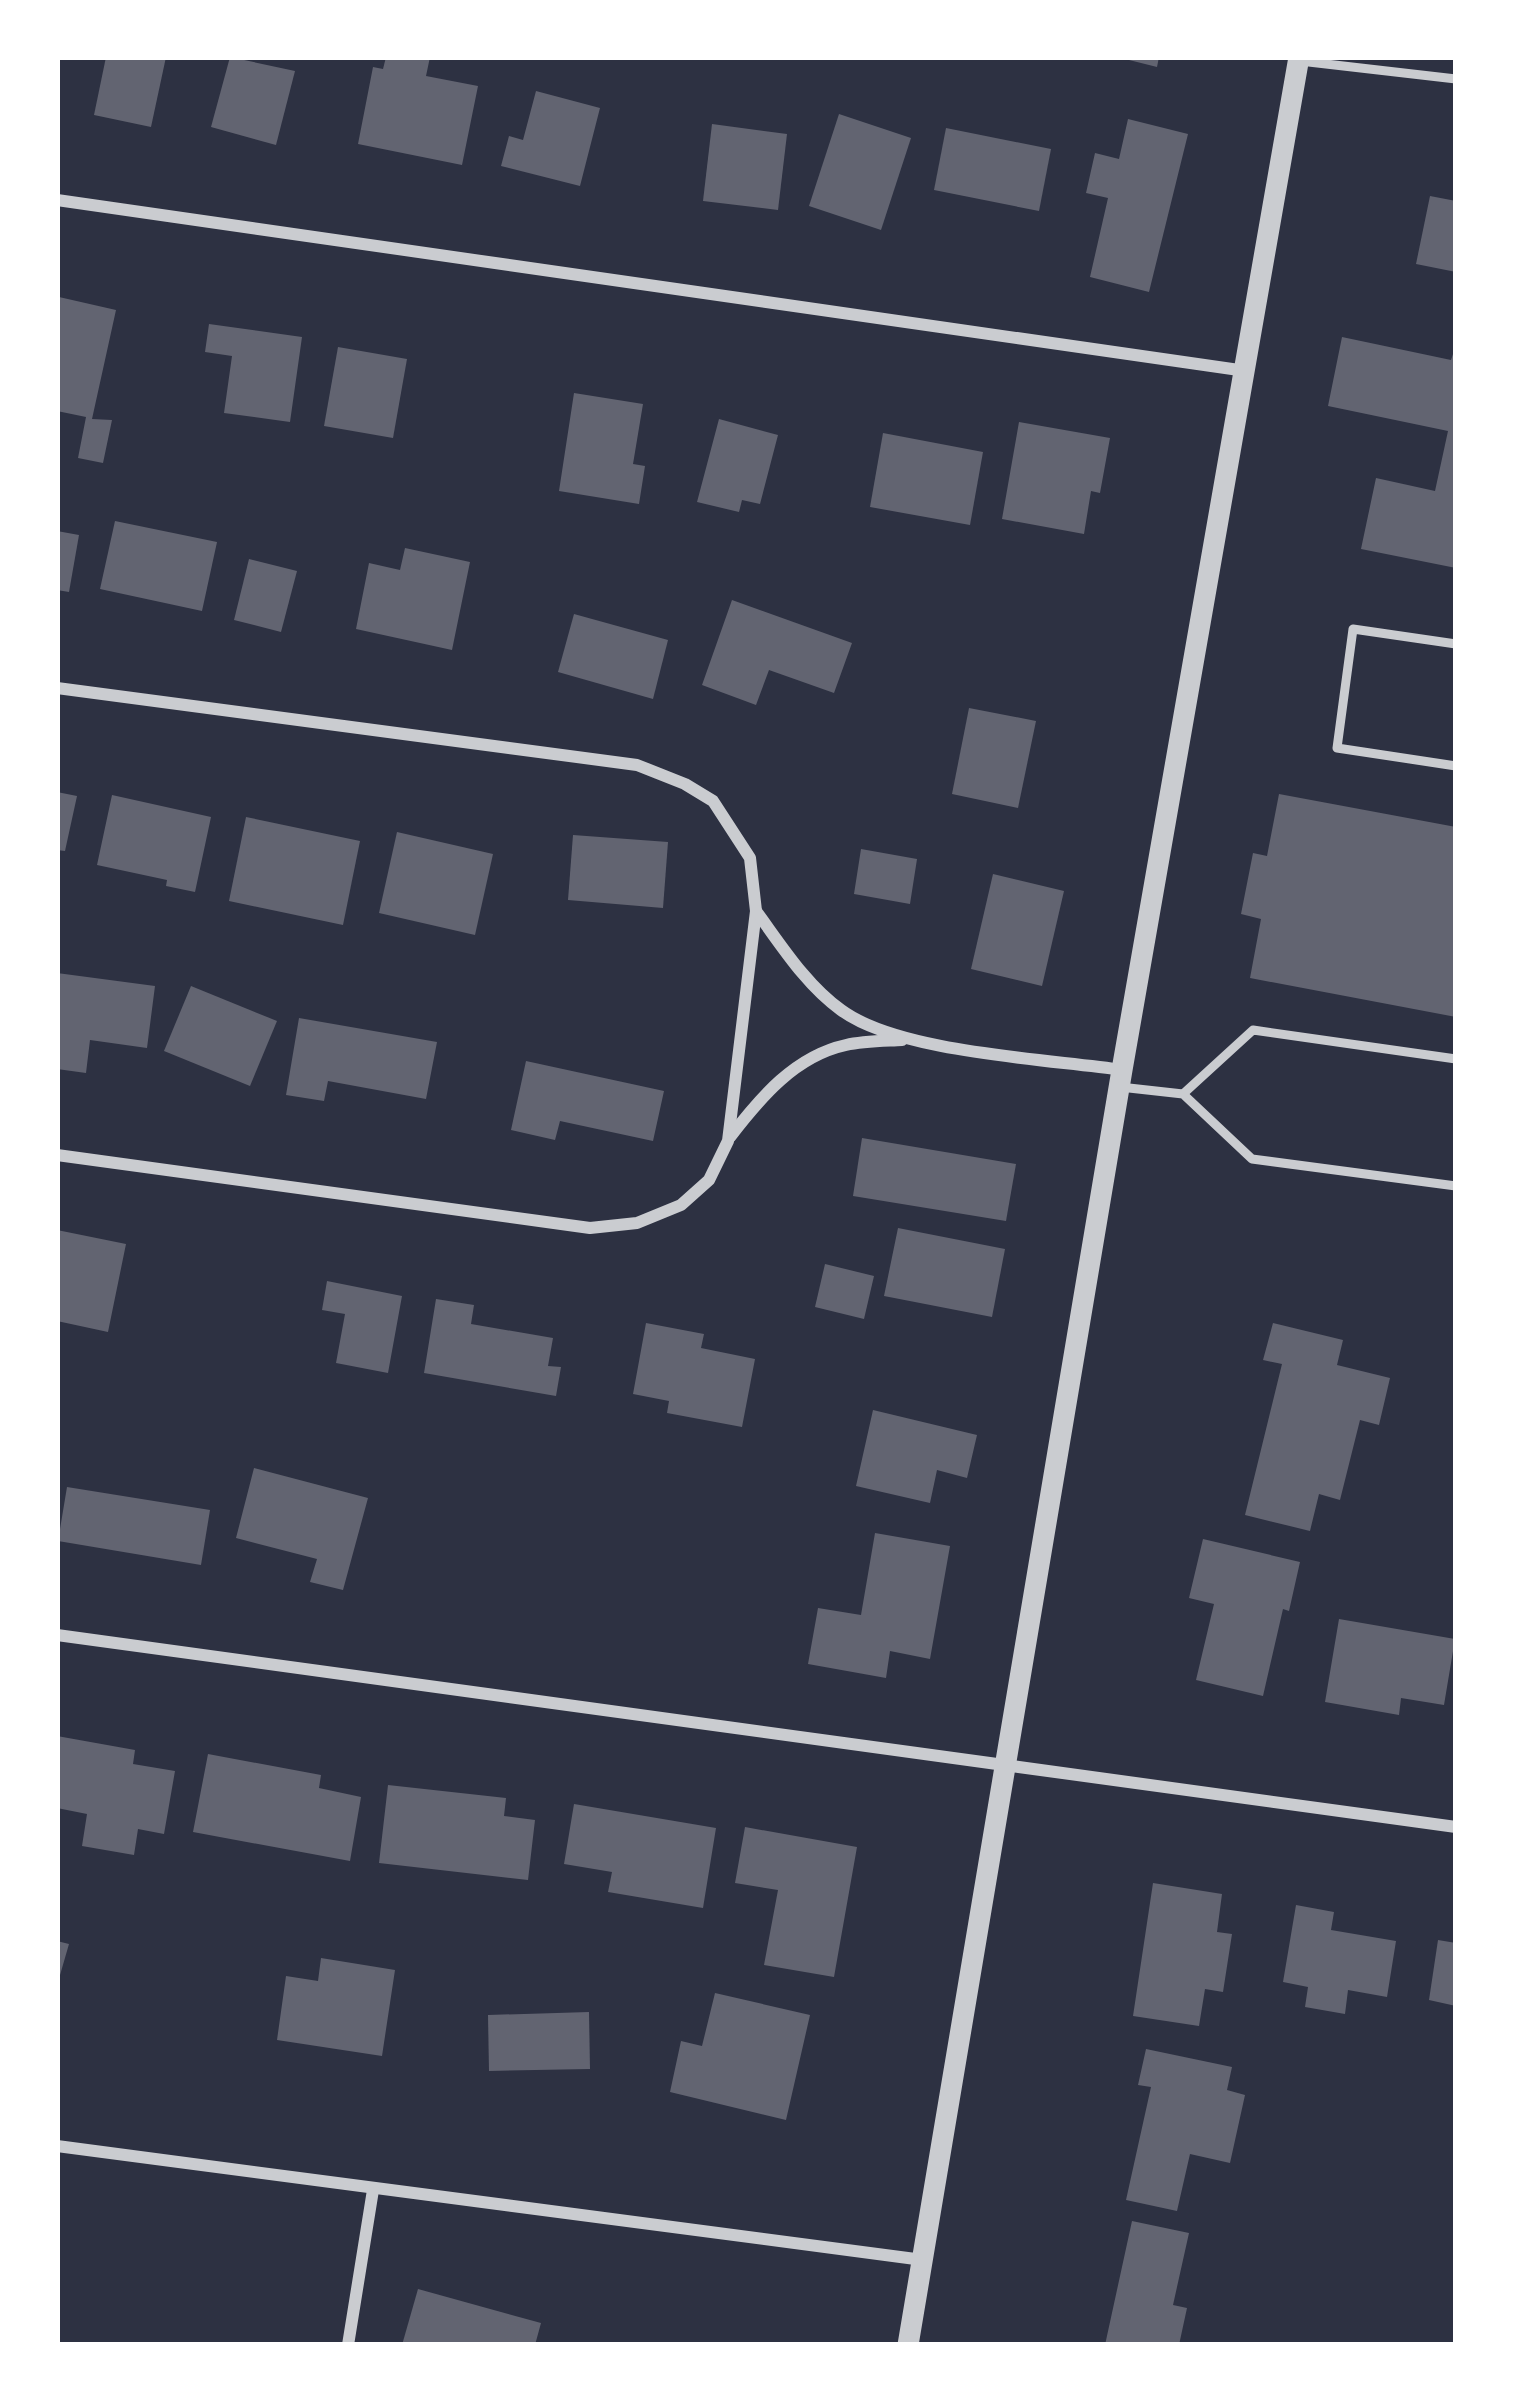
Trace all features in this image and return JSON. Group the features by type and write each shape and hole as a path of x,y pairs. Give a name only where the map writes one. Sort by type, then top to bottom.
{"street":[{"path":"908,2345 1121,1078 1299,59"},
{"path":"57,200 1247,371"},
{"path":"57,688 637,765 686,784 713,801 750,858 756,911 728,1141"},
{"path":"756,911 801,972 842,1011 903,1040"},
{"path":"57,1155 590,1228 637,1223 681,1205 709,1180 728,1141 764,1093 801,1065 843,1045 903,1040 1121,1078"},
{"path":"57,1636 1456,1827"},
{"path":"57,2146 922,2260"},
{"path":"348,2345 373,2190"}],"lane":[{"path":"1299,59 1456,79"},
{"path":"1456,644 1353,629 1336,748 1456,766"},
{"path":"1184,1094 1253,1030 1456,1059"},
{"path":"1121,1078 1184,1094 1252,1159 1456,1186"}],"building":[{"path":"106,57 166,57 151,127 94,115"},
{"path":"230,57 295,71 276,145 211,127"},
{"path":"386,57 430,57 426,76 478,86 462,165 358,144 373,67 383,69"},
{"path":"1117,57 1159,57 1157,67"},
{"path":"536,91 600,108 580,186 501,166 509,136 523,140"},
{"path":"839,114 911,138 881,230 809,206"},
{"path":"1128,119 1188,134 1149,292 1090,277 1108,198 1086,193 1095,153 1119,159"},
{"path":"712,124 787,134 778,210 703,201"},
{"path":"946,128 1051,149 1039,211 934,190"},
{"path":"1430,196 1456,201 1456,272 1416,264"},
{"path":"59,297 116,310 92,419 112,420 103,463 78,458 86,417 57,411"},
{"path":"209,324 302,337 290,422 224,413 232,356 205,352"},
{"path":"1342,337 1451,360 1456,345 1456,568 1361,549 1376,478 1435,491 1448,431 1328,406"},
{"path":"338,347 407,359 393,438 324,426"},
{"path":"574,393 643,404 633,464 645,466 639,504 559,491"},
{"path":"719,419 778,435 760,504 742,500 739,512 697,502"},
{"path":"1019,422 1110,438 1100,493 1091,491 1084,534 1002,519"},
{"path":"883,433 983,452 970,525 870,507"},
{"path":"115,521 217,542 202,611 100,589"},
{"path":"57,531 79,535 69,592 57,590"},
{"path":"405,548 470,562 452,650 356,629 369,563 400,570"},
{"path":"249,559 297,571 281,632 234,620"},
{"path":"732,600 852,643 834,693 769,670 756,705 702,685"},
{"path":"574,614 668,640 653,699 558,672"},
{"path":"969,708 1036,721 1018,808 952,794"},
{"path":"57,792 77,796 65,851 57,850"},
{"path":"1279,794 1456,827 1456,1017 1250,978 1261,919 1241,914 1253,853 1267,856"},
{"path":"112,795 211,817 195,892 166,886 167,880 97,865"},
{"path":"246,817 360,841 343,925 229,901"},
{"path":"397,832 493,854 475,935 379,913"},
{"path":"573,835 668,842 663,908 568,900"},
{"path":"861,849 917,859 910,904 854,894"},
{"path":"993,874 1064,891 1042,986 971,969"},
{"path":"57,973 155,986 147,1048 90,1040 86,1073 57,1069"},
{"path":"191,986 277,1021 250,1086 164,1051"},
{"path":"299,1018 437,1042 426,1099 328,1081 324,1101 286,1095"},
{"path":"526,1061 664,1091 653,1141 560,1121 555,1140 511,1130"},
{"path":"862,1138 1016,1164 1006,1221 853,1196"},
{"path":"898,1228 1005,1249 992,1317 884,1296"},
{"path":"57,1230 126,1244 108,1332 57,1321"},
{"path":"825,1264 874,1276 864,1319 815,1307"},
{"path":"327,1281 402,1296 388,1373 336,1363 345,1314 322,1310"},
{"path":"436,1299 474,1305 471,1324 553,1338 548,1366 561,1367 556,1396 424,1373"},
{"path":"646,1323 704,1334 701,1348 755,1359 742,1427 667,1413 669,1401 633,1394"},
{"path":"1273,1323 1343,1340 1337,1365 1390,1378 1379,1425 1360,1420 1340,1500 1319,1494 1310,1531 1245,1515 1282,1364 1263,1360"},
{"path":"873,1410 977,1435 967,1478 937,1470 930,1503 856,1486"},
{"path":"254,1468 368,1498 343,1590 310,1582 317,1559 236,1538"},
{"path":"67,1487 210,1510 201,1565 58,1541"},
{"path":"875,1533 950,1546 930,1659 890,1651 886,1678 808,1664 818,1608 861,1615"},
{"path":"1203,1539 1300,1562 1289,1611 1283,1609 1263,1696 1196,1680 1214,1604 1189,1598"},
{"path":"1339,1619 1455,1639 1444,1705 1401,1698 1399,1715 1325,1702"},
{"path":"57,1736 135,1750 133,1764 175,1771 164,1834 138,1829 134,1855 82,1846 87,1814 57,1808"},
{"path":"208,1754 321,1775 319,1788 361,1797 350,1861 193,1832"},
{"path":"388,1785 506,1798 504,1816 535,1820 528,1880 379,1863"},
{"path":"574,1804 716,1828 703,1908 608,1892 612,1872 564,1864"},
{"path":"745,1827 857,1847 834,1977 764,1965 778,1890 735,1883"},
{"path":"1153,1883 1222,1894 1217,1932 1232,1934 1223,1992 1205,1989 1199,2026 1133,2016"},
{"path":"1296,1905 1334,1912 1331,1930 1396,1941 1387,1997 1348,1990 1345,2014 1305,2007 1308,1987 1283,1982"},
{"path":"1438,1940 1456,1943 1456,2006 1429,2000"},
{"path":"57,1941 69,1944 58,1982 57,1982"},
{"path":"321,1958 395,1970 382,2056 277,2040 286,1976 318,1981"},
{"path":"715,1993 810,2015 786,2120 670,2092 681,2041 702,2046"},
{"path":"589,2012 590,2069 489,2071 488,2015"},
{"path":"1146,2049 1232,2067 1227,2090 1245,2095 1230,2163 1190,2154 1177,2211 1126,2200 1151,2087 1138,2085"},
{"path":"1132,2221 1189,2233 1173,2305 1187,2308 1179,2345 1105,2345"},
{"path":"418,2289 541,2323 535,2345 402,2345"}]}
